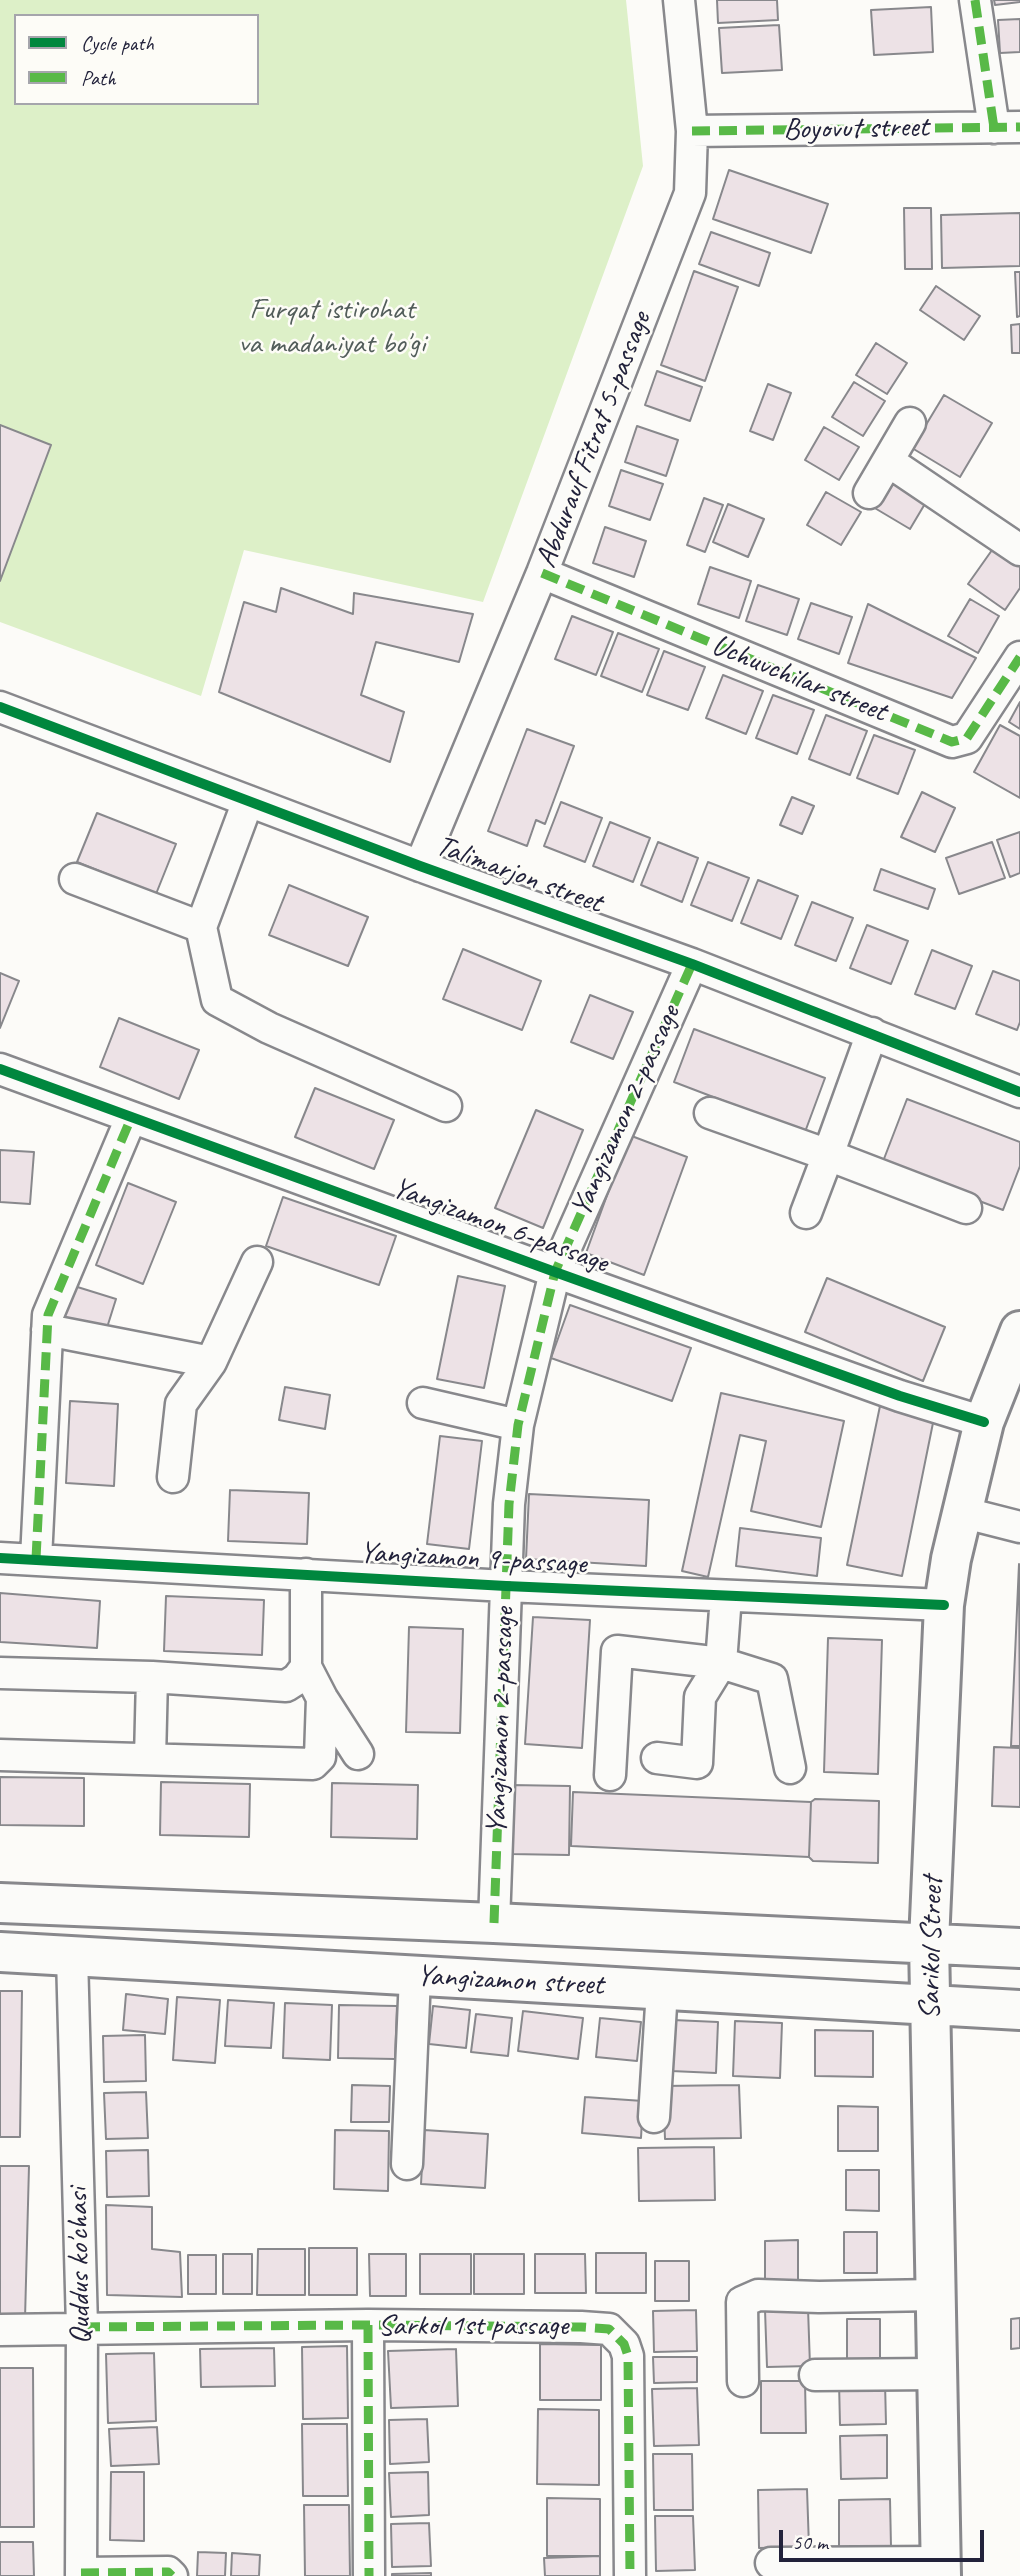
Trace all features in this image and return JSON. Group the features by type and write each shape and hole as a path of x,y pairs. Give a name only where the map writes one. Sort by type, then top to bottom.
{"main road":[{"name":"Sarikol Street","path":"940,2569 929,1942 944,1605 961,1512 984,1422 1020,1331"},
{"name":"Yangizamon street","path":"0,1903 1020,1948"},
{"path":"72,1906 72,1956"},
{"name":"Yangizamon street","path":"0,1952 1020,2010"}],"street":[{"name":"Abdurauf Fitrat 5-passage","path":"420,866 542,573 690,193 692,131 679,0"},
{"path":"975,0 1007,127"},
{"name":"Boyovut street","path":"692,131 1007,127"},
{"path":"869,493 911,423"},
{"path":"888,461 1020,550"},
{"name":"Uchuvchilar street","path":"542,573 952,742 967,738 1020,657"},
{"name":"Talimarjon street","path":"0,707 420,866 692,964 1020,1092"},
{"path":"248,801 201,927 217,1000 269,1028 446,1106"},
{"path":"75,879 201,927"},
{"name":"Yangizamon 2-passage","path":"494,1923 509,1504 518,1425 555,1272 692,964"},
{"path":"806,1213 872,1033"},
{"name":"Yangizamon 6-passage","path":"0,1069 900,1396 984,1422"},
{"path":"710,1113 966,1208"},
{"path":"36,1559 48,1315 131,1118"},
{"path":"173,1477 181,1404 211,1362 257,1262"},
{"path":"47,1330 211,1362"},
{"path":"422,1403 518,1425"},
{"path":"961,1512 1020,1527"},
{"name":"Yangizamon 9-passage","path":"0,1558 506,1586 944,1605"},
{"path":"306,1574 306,1667 358,1755"},
{"path":"656,1758 696,1763 700,1697 720,1663 726,1595"},
{"path":"610,1774 617,1651 720,1663 772,1679 790,1768"},
{"path":"0,1673 152,1677 286,1686 297,1679 306,1667"},
{"path":"150,1759 152,1677"},
{"path":"0,1755 313,1764 320,1757 322,1698"},
{"name":"Quddus ko'chasi","path":"72,1956 82,2327 81,2574"},
{"path":"407,2164 415,1976"},
{"path":"654,2117 662,1990"},
{"path":"743,2381 741,2302 758,2295 936,2295"},
{"path":"368,2325 369,2576"},
{"name":"Sarkol 1st passage","path":"0,2330 368,2325 609,2329 624,2344 628,2356 630,2576"},
{"path":"815,2375 936,2374"},
{"path":"771,2563 940,2569"},
{"path":"81,2574 168,2572 172,2576"}],"green space":[{"name":"Furqat istirohat va madaniyat bo'gi","path":"0,0 626,0 643,166 483,602 244,550 201,696 0,622"}],"building":[{"path":"717,0 777,0 778,20 718,23"},
{"path":"994,0 1020,0 1020,2 995,5"},
{"path":"931,7 933,52 874,55 871,10"},
{"path":"1020,19 1020,52 1000,53 998,20"},
{"path":"779,25 782,70 722,73 719,28"},
{"path":"729,170 828,204 811,253 713,219"},
{"path":"904,208 931,208 932,269 905,269"},
{"path":"1020,213 1020,266 942,268 941,215"},
{"path":"711,232 770,253 759,286 699,264"},
{"path":"694,271 738,287 705,381 661,365"},
{"path":"1015,272 1020,272 1020,316 1017,317"},
{"path":"936,286 980,316 964,340 920,310"},
{"path":"1020,324 1020,353 1012,353 1011,325"},
{"path":"876,343 907,363 887,394 856,375"},
{"path":"657,371 702,387 690,421 645,405"},
{"path":"854,382 885,401 863,436 832,417"},
{"path":"768,384 791,393 773,440 750,431"},
{"path":"944,395 992,423 960,477 912,448"},
{"path":"0,425 51,445 0,581"},
{"path":"637,426 678,440 666,476 625,462"},
{"path":"824,427 859,447 839,480 805,460"},
{"path":"621,470 663,484 650,520 609,506"},
{"path":"892,474 929,497 910,529 873,507"},
{"path":"826,492 861,512 841,545 807,525"},
{"path":"704,498 723,505 705,552 687,545"},
{"path":"728,504 764,519 748,557 713,542"},
{"path":"605,527 646,541 634,577 593,563"},
{"path":"997,543 1020,559 1020,588 1005,610 968,584"},
{"path":"710,567 751,581 739,618 698,604"},
{"path":"758,585 799,599 787,635 746,621"},
{"path":"281,588 353,614 354,593 473,614 459,662 376,642 361,695 404,712 390,762 219,692 244,602 276,612"},
{"path":"970,599 999,616 978,653 948,636"},
{"path":"811,603 852,617 839,654 798,639"},
{"path":"868,604 976,658 952,698 848,663"},
{"path":"572,616 613,632 596,675 555,659"},
{"path":"618,633 659,649 642,692 601,676"},
{"path":"664,651 705,667 688,710 647,695"},
{"path":"723,675 763,691 746,734 706,718"},
{"path":"773,695 814,710 797,754 756,738"},
{"path":"1020,702 1020,729 1009,722"},
{"path":"826,715 867,731 850,775 809,759"},
{"path":"1000,725 1020,736 1020,798 974,772"},
{"path":"527,729 574,746 545,824 536,820 527,846 488,831"},
{"path":"874,735 915,750 898,794 857,778"},
{"path":"922,792 955,808 935,852 901,837"},
{"path":"792,797 814,806 802,834 780,825"},
{"path":"561,802 602,818 585,862 544,846"},
{"path":"97,813 176,844 156,894 77,862"},
{"path":"610,822 650,838 633,882 593,866"},
{"path":"1020,832 1020,873 1010,877 997,840"},
{"path":"658,842 698,858 682,902 641,885"},
{"path":"992,842 1005,878 959,894 946,858"},
{"path":"708,862 749,878 732,921 691,905"},
{"path":"881,869 935,889 928,909 874,890"},
{"path":"758,880 798,896 781,939 741,923"},
{"path":"289,885 368,917 348,966 269,935"},
{"path":"812,902 853,918 836,961 795,945"},
{"path":"867,925 908,941 891,984 850,968"},
{"path":"463,949 541,981 522,1030 443,999"},
{"path":"932,950 972,966 955,1009 915,994"},
{"path":"993,971 1020,981 1020,1022 1017,1030 976,1014"},
{"path":"0,973 19,981 0,1028"},
{"path":"590,995 633,1012 613,1059 571,1042"},
{"path":"119,1018 199,1050 179,1099 100,1067"},
{"path":"694,1029 825,1078 805,1132 674,1082"},
{"path":"315,1088 394,1120 374,1169 295,1137"},
{"path":"907,1099 1020,1142 1020,1166 1003,1210 882,1164"},
{"path":"536,1110 583,1130 543,1228 495,1208"},
{"path":"629,1135 687,1157 644,1275 586,1253"},
{"path":"0,1150 34,1152 30,1204 0,1202"},
{"path":"128,1183 176,1202 143,1284 96,1265"},
{"path":"283,1197 396,1236 379,1285 266,1246"},
{"path":"458,1276 505,1286 484,1388 437,1379"},
{"path":"827,1278 945,1327 923,1381 805,1332"},
{"path":"71,1285 116,1299 105,1334 60,1320"},
{"path":"570,1305 691,1348 672,1401 551,1358"},
{"path":"285,1387 330,1395 325,1429 279,1420"},
{"path":"721,1393 844,1421 821,1527 751,1511 766,1441 740,1435 708,1577 682,1571"},
{"path":"70,1401 118,1404 114,1486 66,1483"},
{"path":"880,1406 934,1418 902,1576 847,1565"},
{"path":"440,1436 482,1441 469,1549 427,1544"},
{"path":"230,1490 309,1493 307,1544 228,1541"},
{"path":"529,1494 649,1500 646,1566 526,1559"},
{"path":"740,1528 821,1538 817,1576 736,1566"},
{"path":"1019,1564 1020,1746 1011,1746"},
{"path":"0,1593 100,1601 97,1648 0,1642"},
{"path":"166,1596 264,1600 262,1655 164,1651"},
{"path":"533,1617 590,1620 582,1748 525,1744"},
{"path":"409,1627 463,1629 460,1733 406,1732"},
{"path":"828,1638 882,1640 878,1774 824,1772"},
{"path":"994,1747 1020,1748 1020,1807 992,1806"},
{"path":"0,1777 84,1778 84,1826 0,1825"},
{"path":"161,1782 250,1784 249,1837 160,1835"},
{"path":"332,1783 418,1785 417,1839 331,1837"},
{"path":"511,1785 570,1786 569,1855 510,1854"},
{"path":"573,1792 811,1802 809,1857 571,1846"},
{"path":"815,1799 879,1801 878,1863 813,1861 809,1857 811,1802"},
{"path":"0,1991 22,1991 20,2137 0,2137"},
{"path":"126,1994 168,1999 165,2034 123,2030"},
{"path":"177,1997 220,2000 215,2063 173,2060"},
{"path":"228,2000 274,2003 271,2048 225,2046"},
{"path":"285,2003 332,2005 330,2060 283,2058"},
{"path":"339,2005 397,2006 395,2059 338,2058"},
{"path":"433,2006 470,2010 466,2048 429,2044"},
{"path":"523,2011 583,2018 578,2059 518,2051"},
{"path":"476,2014 512,2018 508,2056 471,2052"},
{"path":"600,2018 641,2022 637,2061 596,2057"},
{"path":"673,2020 718,2022 716,2073 671,2071"},
{"path":"735,2021 782,2023 780,2078 733,2076"},
{"path":"815,2030 873,2031 873,2077 815,2076"},
{"path":"145,2035 146,2081 104,2082 103,2036"},
{"path":"352,2085 390,2086 389,2122 351,2122"},
{"path":"739,2085 741,2138 665,2139 663,2086"},
{"path":"146,2092 148,2138 106,2139 104,2093"},
{"path":"585,2097 643,2101 641,2138 582,2133"},
{"path":"838,2106 878,2107 878,2151 838,2151"},
{"path":"335,2130 389,2131 388,2191 334,2189"},
{"path":"424,2130 488,2134 485,2188 421,2184"},
{"path":"714,2147 715,2200 639,2201 638,2148"},
{"path":"148,2150 149,2196 107,2197 106,2151"},
{"path":"0,2166 29,2166 25,2319 0,2318"},
{"path":"846,2170 879,2170 879,2211 846,2210"},
{"path":"106,2205 152,2207 152,2249 180,2252 182,2297 107,2295"},
{"path":"844,2232 877,2232 877,2273 844,2273"},
{"path":"798,2240 798,2281 765,2281 765,2241"},
{"path":"309,2248 357,2248 357,2295 309,2295"},
{"path":"258,2249 305,2249 305,2295 257,2295"},
{"path":"596,2253 646,2253 646,2293 596,2293"},
{"path":"223,2254 252,2254 252,2294 223,2294"},
{"path":"369,2254 406,2254 406,2296 370,2296"},
{"path":"420,2254 471,2254 471,2294 420,2294"},
{"path":"474,2254 524,2254 524,2294 474,2294"},
{"path":"535,2254 585,2254 586,2293 535,2293"},
{"path":"188,2255 216,2255 216,2294 188,2294"},
{"path":"655,2261 689,2261 689,2301 655,2301"},
{"path":"808,2308 810,2366 767,2367 765,2310"},
{"path":"696,2310 697,2351 654,2352 653,2311"},
{"path":"1020,2318 1020,2348 1011,2349 1011,2319"},
{"path":"847,2319 880,2319 880,2360 847,2360"},
{"path":"540,2344 601,2345 601,2400 540,2400"},
{"path":"347,2346 348,2418 303,2419 302,2347"},
{"path":"274,2348 275,2386 201,2387 200,2349"},
{"path":"456,2349 458,2406 391,2408 388,2351"},
{"path":"154,2353 156,2421 108,2423 106,2354"},
{"path":"653,2357 697,2357 697,2382 654,2383"},
{"path":"0,2368 33,2368 34,2527 0,2527"},
{"path":"761,2381 805,2381 806,2433 761,2433"},
{"path":"839,2382 885,2382 886,2424 840,2425"},
{"path":"697,2388 699,2445 654,2446 652,2389"},
{"path":"538,2409 599,2410 599,2485 537,2484"},
{"path":"427,2419 429,2462 390,2464 389,2420"},
{"path":"302,2424 347,2424 348,2496 303,2496"},
{"path":"157,2427 159,2464 111,2466 109,2429"},
{"path":"887,2435 887,2478 841,2479 840,2436"},
{"path":"653,2454 692,2454 693,2510 654,2510"},
{"path":"111,2472 144,2472 144,2541 110,2540"},
{"path":"428,2472 429,2515 391,2517 389,2473"},
{"path":"807,2489 809,2547 759,2548 758,2490"},
{"path":"547,2498 600,2499 600,2556 547,2556"},
{"path":"890,2499 891,2547 839,2548 839,2500"},
{"path":"304,2505 349,2505 350,2576 305,2576"},
{"path":"655,2516 693,2516 695,2570 656,2571"},
{"path":"429,2523 431,2566 392,2567 391,2524"},
{"path":"0,2542 33,2542 34,2576 0,2576"},
{"path":"198,2552 226,2553 225,2576 197,2576"},
{"path":"232,2553 260,2555 259,2576 231,2576"},
{"path":"600,2556 600,2576 545,2576 544,2558"},
{"path":"431,2573 431,2576 392,2576 392,2574"}],"marked path":[{"path":"975,0 994,128"},
{"path":"692,131 1020,127"},
{"path":"542,573 952,742 967,738 1020,657"},
{"path":"494,1923 509,1504 518,1425 555,1272 692,964"},
{"path":"36,1559 48,1315 131,1118"},
{"path":"368,2325 369,2576"},
{"path":"82,2327 368,2325 609,2329 624,2344 628,2356 630,2576"},
{"path":"81,2573 168,2572 172,2576"}],"cycle path":[{"path":"0,707 420,866 692,964 1020,1092"},
{"path":"0,1069 900,1396 984,1422"},
{"path":"0,1558 506,1586 944,1605"}]}
